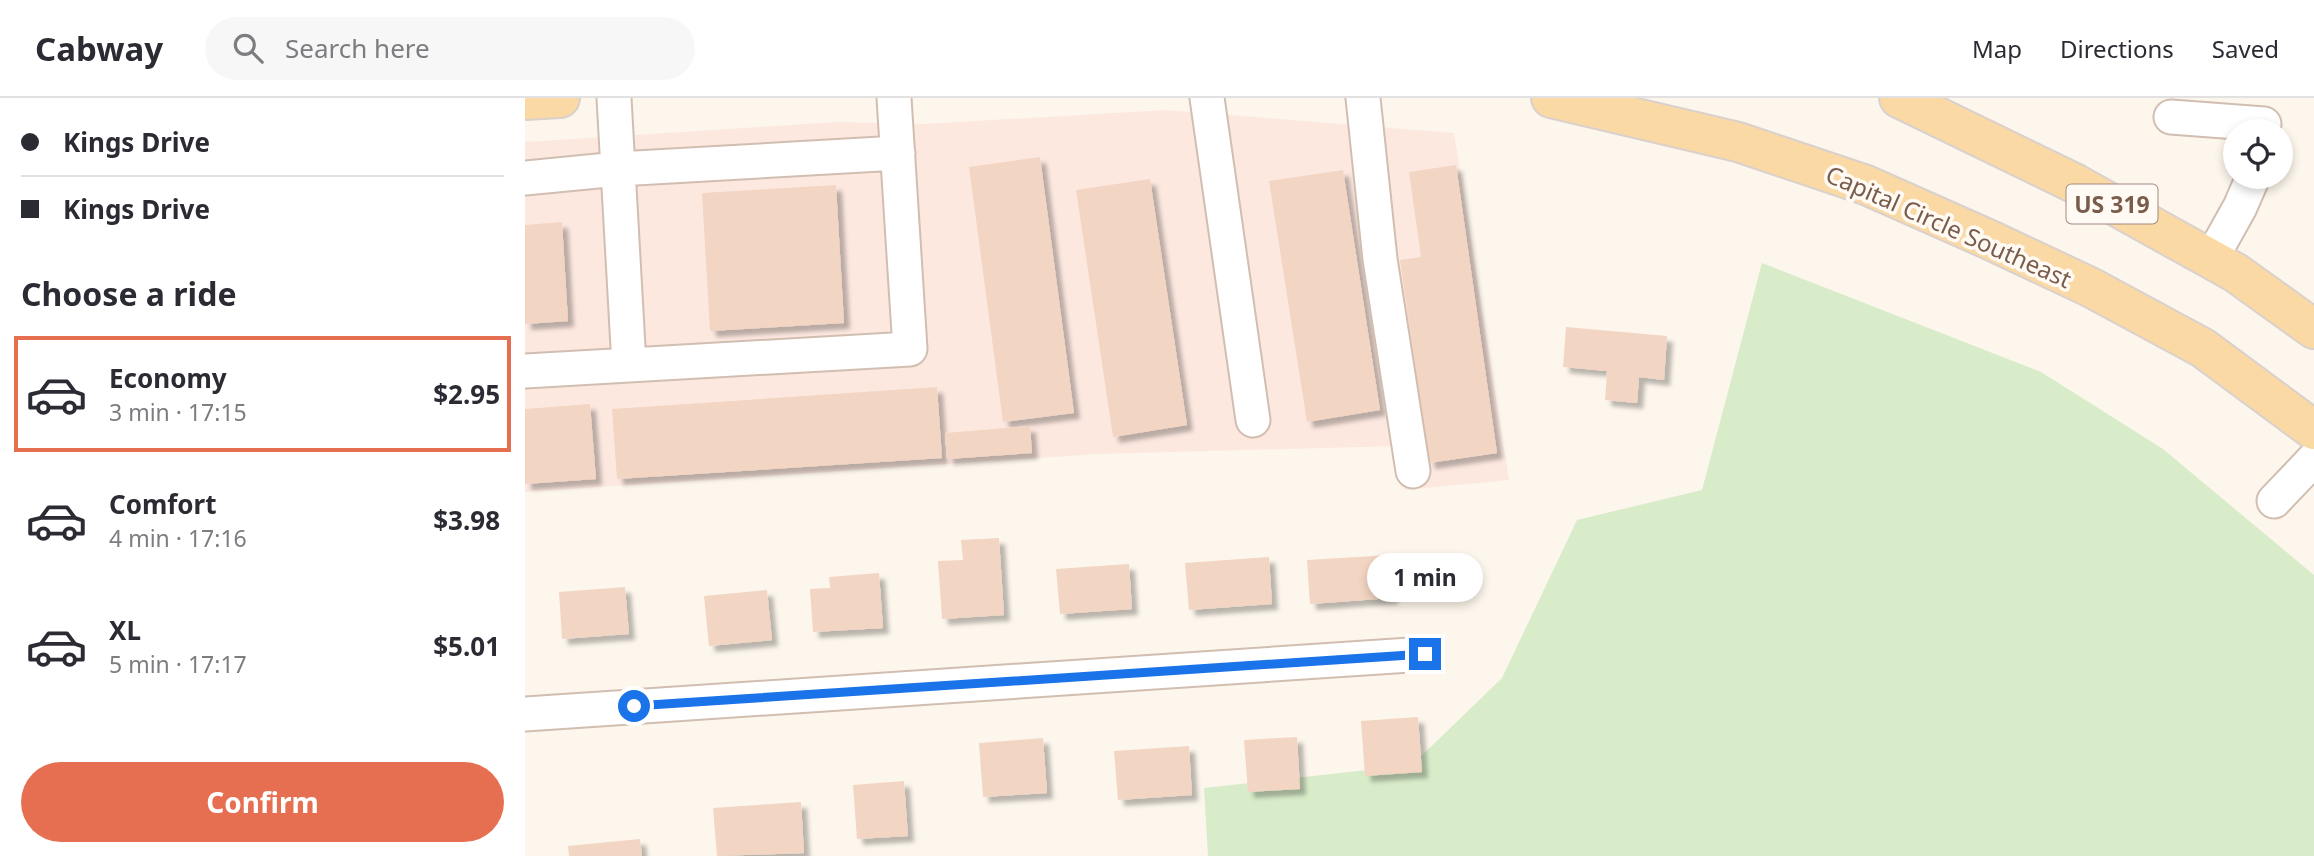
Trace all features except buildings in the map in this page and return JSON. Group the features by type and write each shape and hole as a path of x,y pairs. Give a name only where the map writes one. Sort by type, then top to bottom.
{"main road":[{"path":"525,100 560,98"},
{"name":"US 319","path":"1899,98 2076,184 2237,273 2314,329"},
{"name":"Capital Circle Southeast","path":"1572,101 1738,142 1866,185 1978,234 2089,287 2203,348 2314,430"}],"street":[{"path":"614,98 629,365"},
{"path":"525,371 910,349 894,98"},
{"path":"1207,98 1253,421"},
{"path":"1363,98 1380,259 1413,471"},
{"path":"2171,117 2265,118"},
{"path":"525,178 618,169 898,153"},
{"path":"2211,259 2248,189"},
{"path":"2274,501 2314,459"},
{"path":"525,714 1425,654"}],"shaded area":[{"path":"1166,110 1454,133 1509,480 1404,490 1398,446 1098,454 525,492 525,142 838,122 923,124"}],"green space":[{"path":"1762,263 2041,372 2163,449 2314,575 2314,856 1208,856 1204,788 1412,765 1502,678 1577,520 1702,490"}],"route":[{"path":"634,706 1425,654"}]}
